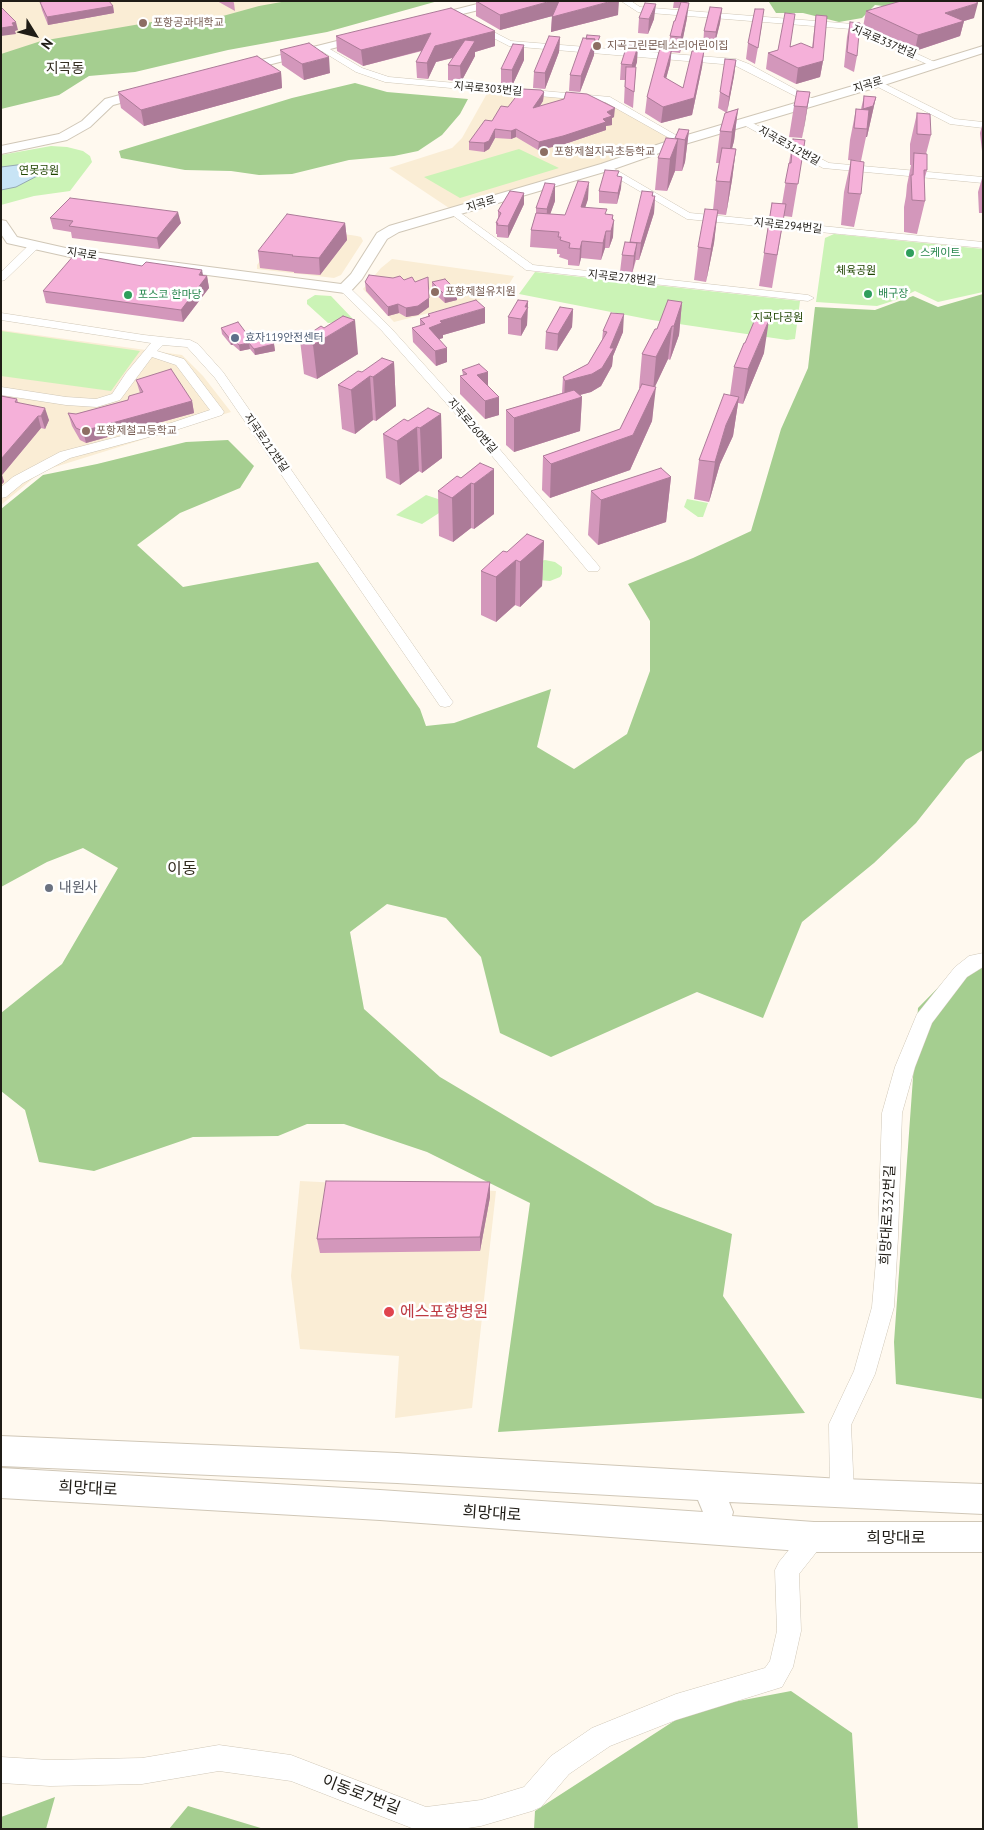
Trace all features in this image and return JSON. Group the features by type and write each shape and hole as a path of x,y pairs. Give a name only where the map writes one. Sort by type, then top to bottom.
{"main road":[{"path":"416,23 503,1"},
{"path":"222,73 378,34"},
{"name":"지곡로","path":"1,224 12,240 70,253 345,289 356,276 382,236 394,229 606,167 681,141 877,83 983,49"},
{"path":"1,150 63,137 86,124 109,102 158,88"},
{"path":"1,1451 397,1468 707,1487 983,1499"},
{"name":"희망대로","path":"1,1483 380,1505 814,1538 983,1537"},
{"path":"707,1487 718,1512 711,1530"}],"street":[{"name":"지곡로337번길","path":"625,1 646,10 853,28 934,64"},
{"path":"453,13 509,44 736,62 812,101"},
{"name":"지곡로303번길","path":"323,48 359,70 388,80 607,99 681,141"},
{"path":"877,83 953,122 983,125"},
{"name":"지곡로312번길","path":"745,122 827,166 983,180"},
{"name":"지곡로294번길","path":"606,167 687,216 983,245"},
{"name":"지곡로278번길","path":"455,212 530,268 808,298"},
{"path":"1,278 34,246"},
{"name":"지곡로260번길","path":"345,289 386,329 481,435 593,568"},
{"name":"지곡로212번길","path":"1,316 159,341 190,344 219,374 444,702"},
{"path":"1,391 66,401 97,403 116,397 130,376 159,341"},
{"path":"1,494 18,480 65,455 176,426 218,412 180,362 150,353"},
{"name":"희망대로332번길","path":"842,1494 840,1424 864,1374 882,1307 888,1237 892,1113 904,1067 924,1019 961,972 975,960 983,960"},
{"name":"이동로7번길","path":"1,1770 50,1773 142,1771 219,1758 290,1768 426,1820 481,1812 532,1798 560,1765 601,1738 676,1707 772,1678 781,1667 789,1631 787,1570 814,1538"}],"shaded area":[{"name":"포항공과대학교","path":"1,1 383,1 1,75"},
{"name":"포항제철지곡초등학교","path":"489,90 607,99 681,141 455,212 389,168 452,148 462,138"},
{"path":"292,226 357,236 361,237 363,241 341,275 334,278 257,269 257,265 283,229"},
{"name":"포항제철유치원","path":"392,259 514,276 503,294 394,322 363,289 381,268"},
{"name":"포항제철고등학교","path":"1,330 182,355 203,376 231,412 42,471 1,505"},
{"name":"에스포항병원","path":"300,1181 496,1191 472,1408 395,1418 399,1356 300,1349 291,1276"}],"green space":[{"path":"287,1 438,1 327,32 228,50 135,72 89,76 59,95 1,109 1,54 41,41 152,22 212,19 259,6"},
{"path":"944,1 909,9 875,5 862,18 839,22 803,13 776,13 769,2"},
{"path":"355,83 387,92 468,99 460,114 442,135 418,151 394,156 349,160 292,174 259,175 231,171 185,170 121,158 119,151 292,98"},
{"name":"연못공원","path":"51,146 83,151 90,156 92,162 70,191 34,196 1,205 1,155"},
{"path":"519,149 559,168 460,198 424,177"},
{"name":"체육공원","path":"834,234 983,249 983,292 938,302 915,291 877,306 816,302 825,238"},
{"name":"지곡다공원","path":"535,272 800,301 795,339 787,340 652,320 519,294"},
{"path":"983,294 983,750 966,760 916,823 874,863 802,922 763,1018 697,992 551,1057 500,1033 481,957 446,918 387,904 350,932 364,1009 440,1077 655,1205 732,1234 723,1296 805,1413 498,1432 530,1203 427,1152 344,1124 307,1124 278,1136 193,1137 94,1171 39,1162 25,1110 1,1091 1,1013 62,964 118,868 83,848 47,862 1,887 1,509 43,475 186,442 228,440 254,466 240,488 180,513 137,545 183,587 318,562 420,709 426,726 454,723 551,689 537,747 574,769 627,734 650,671 650,621 628,584 693,558 751,531 781,429 808,368 815,307 875,310 913,296 938,307"},
{"path":"315,295 331,296 352,318 352,321 328,323 307,304 307,300"},
{"path":"1,331 140,351 111,391 1,376"},
{"path":"426,495 453,504 422,524 396,515"},
{"path":"687,499 708,503 703,517 698,517 684,507"},
{"path":"540,561 555,562 562,567 560,577 550,581 539,580"},
{"path":"983,955 983,1399 896,1384 894,1342 918,1008 969,956"},
{"path":"791,1691 852,1733 858,1829 534,1829 535,1811 691,1710"},
{"path":"55,1797 46,1829 1,1829 1,1817"},
{"path":"188,1806 264,1829 169,1829"}],"water":[{"path":"25,164 37,167 41,174 16,187 1,190 1,167"}],"building":[{"path":"109,1 113,6 47,17 40,2"},
{"path":"476,1 551,1 500,15"},
{"path":"559,1 612,1 552,17"},
{"path":"901,1 975,1 978,3 945,13 964,21 918,35 866,11"},
{"path":"681,2 689,3 681,37 670,36 674,21"},
{"path":"645,3 656,4 649,19 639,18"},
{"path":"1,7 16,22 12,23 14,26 1,28"},
{"path":"710,7 722,8 716,32 704,31"},
{"path":"451,8 495,31 435,46 427,63 416,62 431,33 361,50 336,36"},
{"path":"755,9 764,9 758,48 748,43"},
{"path":"785,13 795,14 790,47 801,43 813,48 816,15 827,16 823,61 798,68 768,53 778,50"},
{"path":"850,22 860,23 857,56 847,52"},
{"path":"587,35 600,36 598,41 586,39"},
{"path":"549,36 560,37 545,73 534,72"},
{"path":"583,38 595,39 581,76 570,75"},
{"path":"465,40 475,41 460,66 448,65"},
{"path":"309,43 329,57 302,64 280,50"},
{"path":"513,44 524,45 512,70 501,69"},
{"path":"627,45 638,46 632,65 621,64"},
{"path":"660,48 672,48 664,77 683,88 692,51 704,51 694,98 663,107 647,97"},
{"path":"257,56 281,72 141,110 118,92"},
{"path":"725,59 736,60 729,97 720,92"},
{"path":"626,67 636,67 634,92 625,87"},
{"path":"522,89 541,90 544,92 533,108 564,99 566,92 587,94 615,108 607,112 612,116 603,119 606,122 539,142 516,129 511,131 495,129 489,141 484,143 469,142 485,120 492,121 501,106 508,107"},
{"path":"797,91 810,92 807,107 794,106"},
{"path":"864,96 876,97 873,106 863,109"},
{"path":"738,109 732,132 720,131 725,113"},
{"path":"856,109 869,110 867,129 854,128"},
{"path":"917,113 930,114 931,135 917,134"},
{"path":"679,129 689,130 685,140 675,138"},
{"path":"666,138 678,139 670,159 658,158"},
{"path":"793,139 805,140 798,184 785,183 789,163 791,163"},
{"path":"722,148 736,149 730,182 716,181"},
{"path":"914,153 927,154 927,170 924,170 925,201 912,200 911,175 913,175"},
{"path":"851,160 864,162 861,194 848,193"},
{"path":"605,170 619,171 617,176 622,177 618,193 599,191"},
{"path":"578,181 589,182 581,207 607,209 605,214 613,215 612,219 614,220 611,231 606,231 603,243 582,241 580,249 569,248 570,243 560,240 561,237 558,237 559,232 531,230 536,213 565,215"},
{"path":"545,183 555,184 547,209 536,208"},
{"path":"510,191 524,193 508,226 497,225 498,223 496,223 501,213 498,211"},
{"path":"642,191 653,192 652,196 655,196 641,243 630,242"},
{"path":"70,198 178,212 157,238 69,226 73,221 50,218"},
{"path":"772,203 786,204 777,255 764,253"},
{"path":"705,209 718,210 711,249 698,247"},
{"path":"287,214 345,223 319,258 258,251"},
{"path":"625,242 637,243 634,256 622,255"},
{"name":"포스코 한마당","path":"75,254 142,266 146,262 202,270 199,275 207,276 181,310 43,291"},
{"path":"369,275 393,278 400,276 404,280 412,277 415,282 428,277 429,298 418,306 406,308 398,304 388,307 365,282"},
{"path":"445,279 457,291 444,294 432,282"},
{"path":"476,300 485,308 440,321 442,323 429,328 447,348 435,351 412,328 425,324 420,319 430,316 428,314"},
{"path":"518,300 528,301 525,307 528,307 521,319 508,317"},
{"path":"668,300 682,302 674,326 672,326 656,357 642,354 655,329 657,329"},
{"path":"560,307 573,309 558,334 546,332"},
{"path":"611,313 624,314 610,348 614,348 602,368 592,374 565,381 563,377 588,364 607,332 603,331"},
{"path":"343,316 355,320 313,345 300,340 321,326 324,328"},
{"path":"756,317 769,320 748,369 734,367 744,343"},
{"path":"238,322 250,338 267,334 274,344 254,349 249,343 239,345 232,338 230,339 221,328"},
{"path":"382,358 394,362 351,390 338,385 358,371 362,372"},
{"path":"479,364 488,372 477,375 499,397 485,401 460,376 467,374 462,370"},
{"path":"171,369 192,401 83,431 76,428 68,413 76,414 128,400 129,396 143,392 136,380"},
{"path":"642,384 656,387 633,435 551,464 543,456 620,429"},
{"path":"574,390 582,397 514,418 506,410"},
{"path":"724,394 739,397 726,425 715,462 699,460"},
{"path":"1,396 17,399 15,402 45,408 41,416 38,416 1,459"},
{"path":"428,408 441,414 397,441 383,434 404,419 408,421"},
{"path":"480,463 494,469 474,484 471,483 452,498 438,491 457,476 461,478"},
{"path":"661,468 671,477 601,500 591,491"},
{"path":"527,534 544,541 520,562 516,560 496,577 481,571 503,551 507,552"},
{"path":"326,1181 490,1182 480,1237 317,1239"}],"place":[{"name":"포항공과대학교","path":"143,23"},
{"name":"지곡그린몬테소리어린이집","path":"597,46"},
{"name":"포항제철지곡초등학교","path":"544,152"},
{"name":"스케이트","path":"910,253"},
{"name":"포항제철유치원","path":"435,292"},
{"name":"배구장","path":"868,294"},
{"name":"포스코 한마당","path":"128,295"},
{"name":"효자119안전센터","path":"235,338"},
{"name":"포항제철고등학교","path":"86,431"},
{"name":"내원사","path":"49,888"},
{"name":"에스포항병원","path":"389,1312"}],"district":[{"name":"지곡동","path":"65,69"},
{"name":"이동","path":"182,869"}]}
